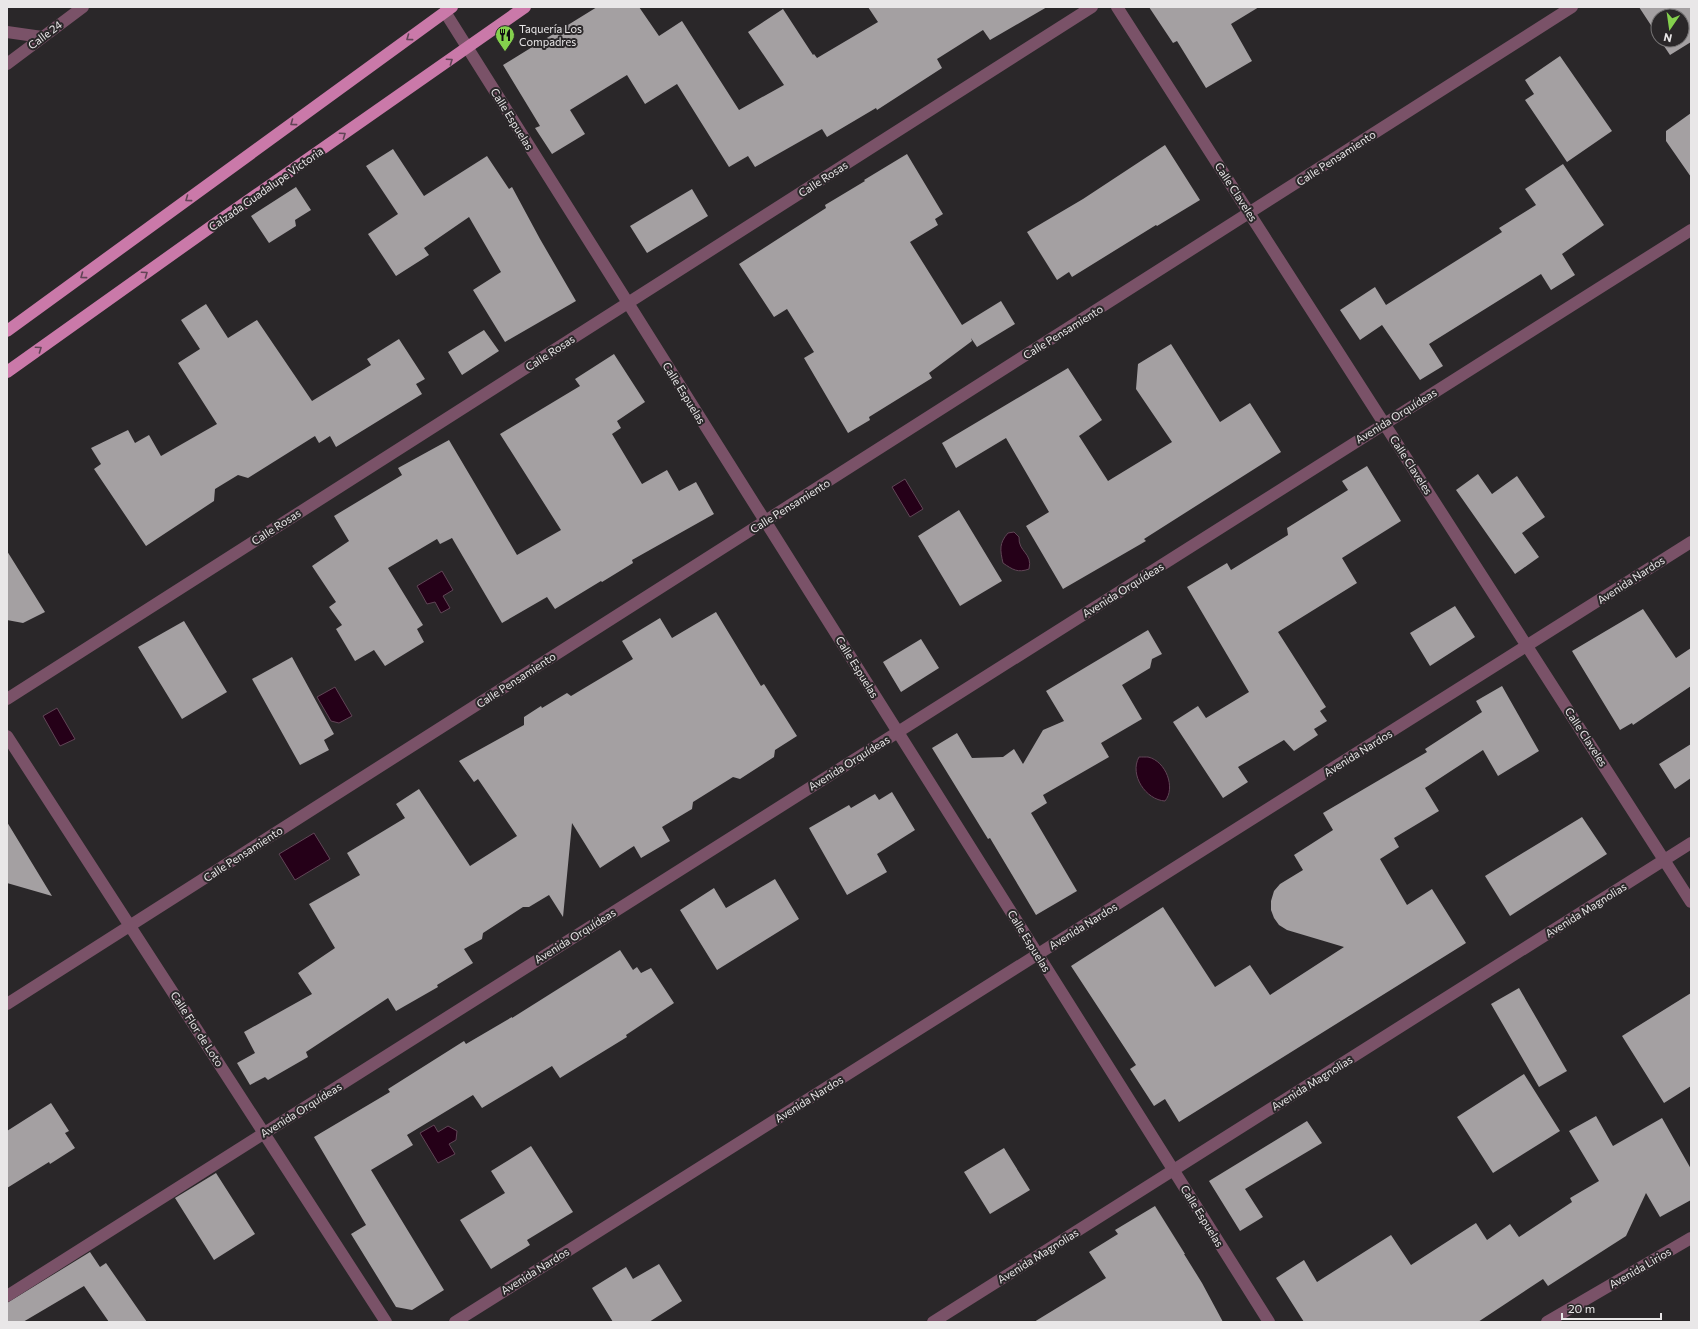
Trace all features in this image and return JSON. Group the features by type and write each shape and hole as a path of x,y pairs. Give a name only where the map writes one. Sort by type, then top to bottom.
{"main road":[{"name":"Calzada Guadalupe Victoria","path":"7,372 219,220 525,7"},
{"path":"7,331 449,10"}],"street":[{"name":"Calle 24","path":"7,64 83,7"},
{"name":"Calle Rosas","path":"7,699 1092,7"},
{"name":"Calle Claveles","path":"1117,7 1691,902"},
{"name":"Calle Pensamiento","path":"7,1004 1572,7"},
{"name":"Calle Espuelas","path":"449,10 468,48 1269,1322"},
{"path":"7,32 42,37"},
{"name":"Avenida Orquídeas","path":"7,1296 1691,230"},
{"name":"Avenida Nardos","path":"455,1322 1691,542"},
{"name":"Calle Flor de Loto","path":"7,736 386,1322"},
{"name":"Avenida Magnolias","path":"933,1322 1691,843"},
{"name":"Avenida Lirios","path":"1547,1322 1691,1238"}],"shaded area":[{"path":"905,479 923,509 910,517 892,487"},
{"path":"1014,532 1019,537 1019,542 1029,559 1029,569 1022,571 1016,570 1003,563 1001,550 1003,540 1008,533"},
{"path":"442,571 453,590 443,596 450,608 441,613 435,602 427,604 417,586"},
{"path":"335,687 352,716 339,723 331,721 317,697"},
{"path":"57,708 75,739 60,746 43,716"},
{"path":"1139,757 1148,757 1160,764 1164,769 1170,789 1165,801 1158,800 1152,796 1141,785 1136,771 1136,764"},
{"path":"314,833 330,859 295,880 279,854"},
{"path":"434,1125 438,1132 448,1126 457,1131 456,1140 449,1144 455,1154 438,1163 420,1133"}],"building":[{"path":"597,7 639,7 659,36 682,21 739,110 784,85 748,32 783,9 813,55 814,54 817,58 878,22 868,7 1047,7 990,40 983,30 937,59 942,68 877,110 876,108 827,137 822,129 755,167 748,156 729,167 677,84 645,104 627,75 570,110 585,134 552,154 535,128 540,126 503,65"},
{"path":"1149,7 1259,7 1231,24 1252,61 1206,88 1177,41 1173,43"},
{"path":"1639,7 1691,7 1691,42 1690,8 1650,8 1650,24"},
{"path":"1665,48 1681,48 1670,55"},
{"path":"1560,56 1612,131 1567,162 1525,100 1534,94 1525,80"},
{"path":"1691,113 1691,177 1666,141 1666,131"},
{"path":"1165,145 1200,200 1157,226 1156,225 1072,277 1069,272 1057,280 1027,232 1083,199"},
{"path":"393,149 424,196 487,156 509,189 512,187 576,301 505,342 473,290 501,272 469,217 424,248 429,255 396,276 368,234 398,214 366,166"},
{"path":"907,154 943,214 935,219 938,225 910,242 962,325 1001,301 1015,324 977,347 971,338 972,341 929,373 932,378 869,417 870,420 848,433 804,358 814,352 787,309 774,317 739,264 826,208 825,205"},
{"path":"1563,164 1604,225 1562,254 1575,275 1551,290 1541,274 1429,344 1443,366 1420,380 1382,325 1360,340 1340,310 1375,287 1386,305 1502,232 1499,228 1536,205 1525,189"},
{"path":"296,187 311,210 295,220 296,226 269,243 251,216"},
{"path":"692,189 708,216 647,253 630,226"},
{"path":"206,304 228,338 257,320 312,401 371,365 367,359 399,339 425,379 416,384 422,394 336,447 330,436 319,443 315,436 248,478 238,475 215,489 214,501 146,546 94,469 101,464 91,448 128,430 135,443 149,435 161,456 217,424 178,363 200,349 181,320"},
{"path":"484,330 499,351 462,375 448,352"},
{"path":"1171,344 1220,422 1250,403 1281,452 1144,539 1146,541 1063,589 1026,526 1049,512 1006,438 956,468 942,443 1068,368 1102,420 1079,436 1108,481 1172,442 1136,389 1138,364"},
{"path":"614,354 645,402 617,421 621,428 612,434 642,484 667,470 679,491 696,482 714,514 632,560 633,563 555,609 547,597 502,623 452,538 440,544 437,539 388,568 423,625 417,629 424,642 385,666 374,650 355,661 336,629 342,625 329,607 336,602 312,566 349,541 334,516 402,475 398,468 449,440 517,555 561,530 500,434 580,386 575,379"},
{"path":"1367,466 1401,521 1342,558 1357,583 1278,632 1326,707 1320,711 1327,721 1314,729 1318,735 1294,751 1284,740 1238,767 1248,782 1223,798 1173,722 1198,706 1206,718 1249,692 1187,587 1227,563 1231,570 1288,535 1287,528 1348,490 1342,481"},
{"path":"1478,474 1492,494 1517,476 1545,517 1522,533 1539,557 1515,574 1456,490"},
{"path":"959,510 1002,581 960,606 918,536"},
{"path":"7,551 45,612 23,623 7,620"},
{"path":"1455,606 1475,637 1430,666 1410,633"},
{"path":"1643,609 1676,658 1691,648 1691,686 1633,725 1632,723 1620,730 1572,651"},
{"path":"716,612 761,686 764,684 797,736 775,750 774,757 740,779 733,777 693,802 692,809 662,827 670,841 641,858 634,846 600,868 572,823 563,917 549,895 529,907 523,907 483,933 482,939 464,949 473,963 437,985 438,987 396,1011 388,998 306,1052 308,1057 268,1080 265,1077 250,1085 237,1063 255,1053 244,1032 312,994 298,973 335,948 309,904 360,875 347,853 405,818 396,804 419,789 470,866 517,836 478,779 474,782 459,761 524,725 524,717 541,706 542,708 567,693 571,696 633,659 622,641 660,618 672,638"},
{"path":"184,621 227,692 182,719 138,647"},
{"path":"1148,630 1162,654 1152,659 1150,668 1122,685 1142,719 1101,743 1109,757 1043,795 1047,803 1031,813 1077,891 1036,915 990,838 988,839 932,748 957,733 972,758 1003,757 1014,749 1023,764 1043,730 1064,721 1046,691"},
{"path":"921,639 939,668 901,692 883,662"},
{"path":"292,657 334,734 324,740 329,750 300,765 252,679"},
{"path":"1502,686 1539,751 1498,776 1483,750 1425,788 1439,811 1394,838 1399,847 1380,859 1407,905 1432,889 1466,943 1179,1122 1165,1099 1154,1106 1130,1069 1136,1065 1071,966 1163,907 1215,987 1250,965 1270,995 1344,947 1287,930 1279,925 1274,918 1271,910 1271,901 1274,891 1280,884 1303,870 1294,855 1333,830 1323,813 1427,752 1425,749 1482,712 1476,701"},
{"path":"1691,744 1691,778 1675,789 1659,764"},
{"path":"892,792 915,830 877,854 887,872 847,895 809,828 849,805 851,808 875,794 879,800"},
{"path":"1582,817 1607,854 1510,916 1485,876"},
{"path":"7,822 52,896 7,883"},
{"path":"775,879 799,919 717,970 680,910 714,888 726,908"},
{"path":"620,950 633,970 637,967 641,973 651,968 674,1003 626,1035 627,1037 560,1078 552,1066 482,1108 473,1095 407,1135 413,1145 371,1170 444,1290 412,1310 396,1307 351,1234 366,1225 314,1137 390,1092 388,1089 464,1041 466,1044 512,1018"},
{"path":"1519,988 1567,1071 1539,1087 1491,1004"},
{"path":"1691,993 1691,1086 1664,1103 1622,1036"},
{"path":"1524,1074 1560,1131 1493,1173 1457,1117"},
{"path":"51,1103 69,1131 65,1133 75,1148 7,1188 7,1131"},
{"path":"1596,1116 1613,1146 1662,1118 1691,1169 1691,1200 1660,1217 1646,1193 1626,1236 1548,1286 1543,1279 1478,1322 1304,1322 1276,1278 1304,1260 1317,1282 1391,1235 1411,1265 1476,1223 1487,1240 1510,1224 1519,1237 1572,1202 1570,1198 1599,1181 1569,1131"},
{"path":"1307,1121 1322,1143 1245,1189 1263,1217 1240,1231 1209,1181"},
{"path":"531,1146 573,1212 527,1240 530,1245 491,1269 460,1220 505,1193 491,1171"},
{"path":"1004,1148 1030,1190 990,1214 964,1172"},
{"path":"216,1173 255,1234 214,1260 175,1198"},
{"path":"1155,1206 1202,1283 1223,1322 1034,1322 1106,1278 1089,1252 1118,1234 1115,1230"},
{"path":"90,1252 100,1267 106,1263 147,1322 109,1322 84,1286 23,1322 7,1322 7,1303"},
{"path":"659,1264 682,1301 649,1322 613,1322 592,1288 626,1267 633,1279"}],"place":[{"name":"Taquería Los Compadres","path":"505,52"}]}
